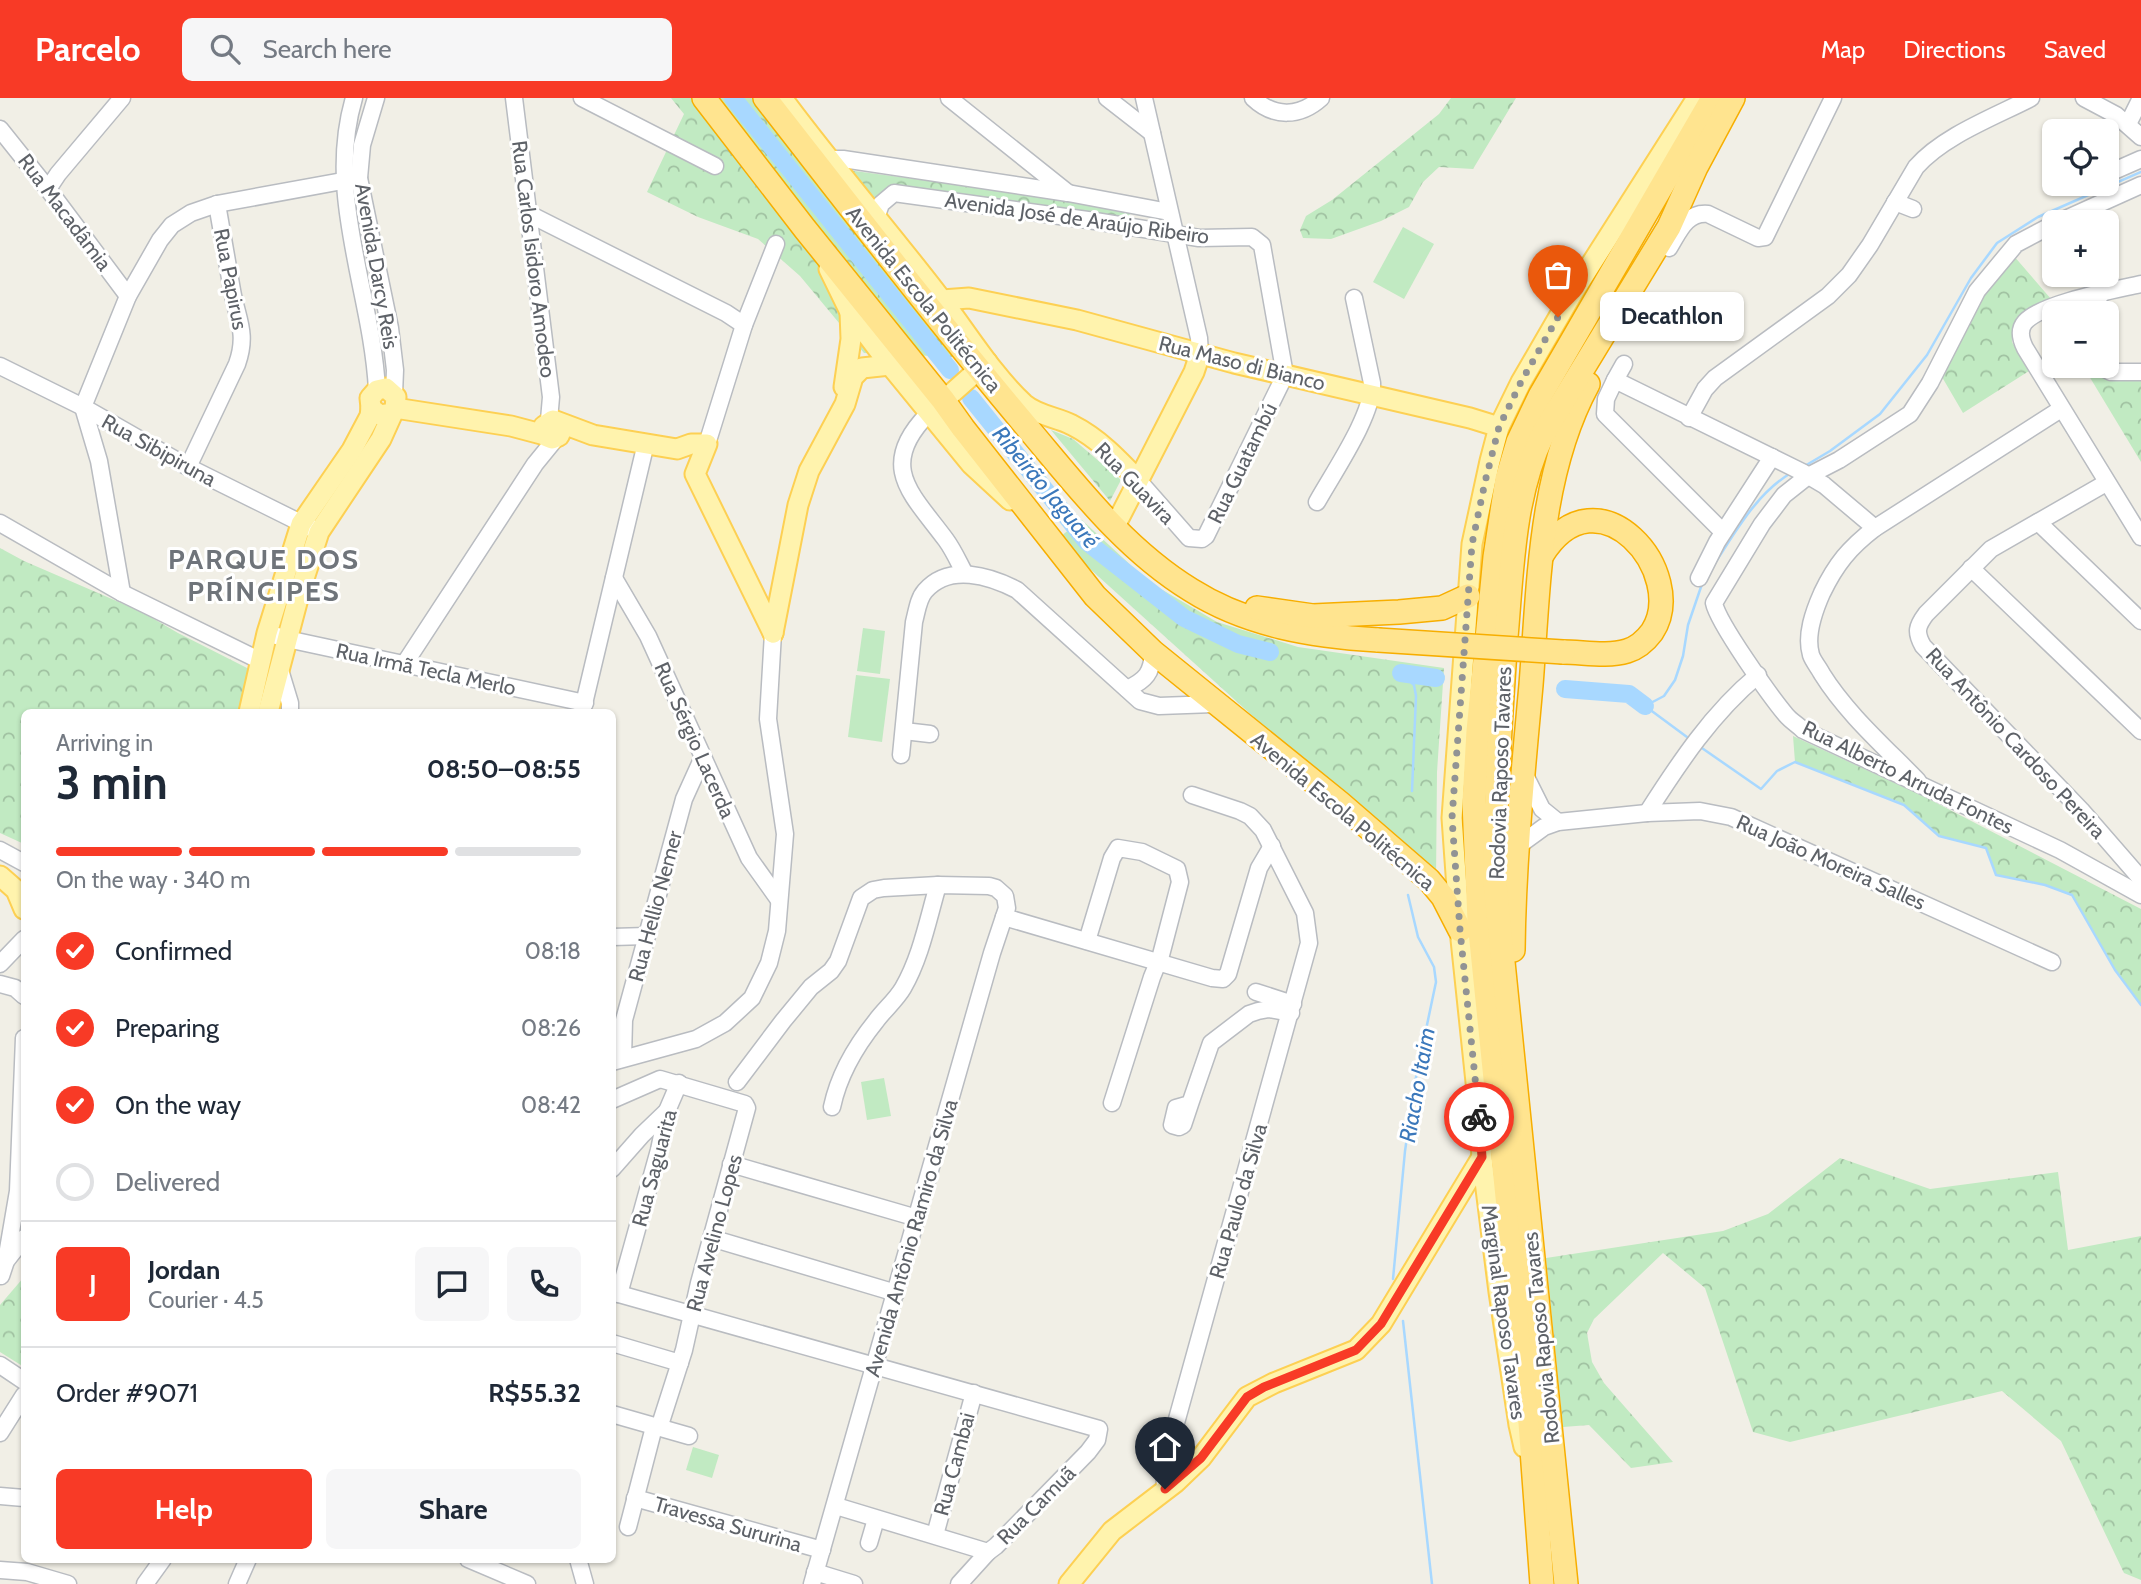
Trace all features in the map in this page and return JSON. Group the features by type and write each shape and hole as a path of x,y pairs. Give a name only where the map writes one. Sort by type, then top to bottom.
{"highway":[{"name":"Avenida Escola Politécnica","path":"704,98 1095,596 1153,652 1214,704 1340,803 1429,880 1443,897 1460,930"},
{"name":"Avenida Escola Politécnica","path":"765,98 899,257 978,370 1114,528 1148,559 1189,590 1268,625 1321,635 1607,653 1628,651 1646,640 1657,624 1662,606 1660,586 1649,561 1629,533 1615,524 1581,521 1563,530 1542,555"},
{"name":"Rodovia Raposo Tavares","path":"1542,1584 1475,856 1474,802 1478,731 1501,510 1518,442 1541,396 1713,98"},
{"name":"Rodovia Raposo Tavares","path":"1568,1584 1495,883 1501,693 1517,525 1531,460 1558,407 1669,227 1696,167 1733,98"},
{"path":"1512,1062 1513,944 1518,846 1542,555 1551,488 1577,404 1593,374 1602,337"},
{"path":"1189,590 1217,593 1265,611 1312,616 1442,608 1468,596"}],"main road":[{"name":"Rua Guavira","path":"782,98 876,218 899,257 942,300 958,322 978,370 1026,405 1089,436 1138,480"},
{"name":"Marginal Raposo Tavares","path":"1535,1492 1519,1425 1482,1157 1452,818 1475,531 1499,427 1551,329 1697,98"},
{"name":"Avenida Escola Politécnica","path":"805,229 832,274 850,312 912,394 941,403"},
{"name":"Rua Maso di Bianco","path":"942,300 969,298 1077,320 1200,354 1499,427"},
{"path":"958,322 967,309 984,302"},
{"path":"835,419 845,384 850,350 850,312"},
{"path":"1114,528 1194,372 1200,354"},
{"path":"772,633 802,487 845,404 853,377 862,368 890,365"},
{"path":"941,403 978,370"},
{"path":"386,402 511,426 593,435 677,449 691,444 707,444 695,474"},
{"name":"Avenida Darcy Reis","path":"250,709 267,633 310,528 370,416 386,402"},
{"path":"677,449 695,474 772,633"},
{"name":"Avenida Darcy Reis","path":"269,709 280,670 310,528"},
{"path":"261,661 280,670"},
{"path":"0,876 16,890 21,902"},
{"path":"1069,1584 1112,1531 1201,1458 1247,1397 1274,1383 1341,1357 1364,1343 1381,1324 1482,1157"},
{"path":"1454,1203 1475,1199 1489,1204"}],"street":[{"path":"48,189 122,98"},
{"name":"Avenida Darcy Reis","path":"354,98 347,122 351,179 350,230 386,402"},
{"name":"Avenida Darcy Reis","path":"376,98 351,179 370,239 390,328 396,369 386,402"},
{"name":"Rua Carlos Isidoro Amodeo","path":"405,663 535,464 552,430 551,397 514,98"},
{"path":"582,98 715,166"},
{"path":"949,98 1068,193 1095,220"},
{"path":"1107,98 1152,133"},
{"path":"1144,98 1199,338 1200,354"},
{"path":"1252,98 1265,108 1293,113 1308,108 1321,98"},
{"path":"1617,314 1640,293 1685,223 1694,214 1708,214 1758,239 1765,237 1833,98"},
{"path":"1689,418 1705,389 1715,378 1828,296 1849,275 1916,167 1926,156 1947,142 2031,98"},
{"path":"2084,98 2128,124 2141,137"},
{"path":"2128,124 2141,98"},
{"name":"Rua Macadâmia","path":"0,129 128,296"},
{"name":"Avenida José de Araújo Ribeiro","path":"828,159 844,159 1068,193 1169,212"},
{"path":"2119,169 2141,159"},
{"path":"1017,186 1029,163"},
{"path":"876,218 881,204 894,193 891,167"},
{"path":"122,593 99,461 83,407 128,296 160,240 172,225 191,213 217,204 351,179"},
{"path":"2086,210 2141,185"},
{"name":"Avenida José de Araújo Ribeiro","path":"894,193 1095,220 1174,235 1199,238 1252,237 1262,245 1285,375"},
{"path":"1895,202 1913,209"},
{"name":"Rua Papirus","path":"188,467 243,348 243,328 233,295 217,204"},
{"path":"529,214 726,313 744,325"},
{"path":"350,230 361,231 370,239"},
{"path":"1805,474 1839,460 1910,414 1930,383 1977,291 2016,244 2042,231"},
{"path":"707,444 744,325 776,244"},
{"path":"2141,284 2057,306 2033,316 2024,323 2021,339 2141,537"},
{"path":"2096,301 2102,293"},
{"path":"1317,502 1373,396 1353,298"},
{"path":"1624,364 1622,383 1604,405 1605,414 1723,533"},
{"name":"Rua Sibipiruna","path":"0,366 83,407 188,467 310,528"},
{"path":"2119,372 2141,372"},
{"name":"Rua Guatambú","path":"1181,532 1193,540 1206,536 1285,375"},
{"path":"1622,383 1805,474 1824,485 1875,528"},
{"path":"941,403 912,430 905,448 903,468 906,485 913,499 948,542 965,574"},
{"path":"1924,788 1835,694 1811,655 1810,630 1816,607 1835,566 1855,544 1875,528 2061,409"},
{"path":"583,708 646,443"},
{"path":"1699,578 1723,533 1777,460"},
{"name":"Rua Alberto Arruda Fontes","path":"1805,474 1772,509 1714,603 1716,612 1788,717 1803,730 2060,850 2141,895"},
{"name":"Rua Guavira","path":"1138,480 1181,532"},
{"name":"Rua Antônio Cardoso Pereira","path":"2106,483 1991,549 1926,614 1917,626 1918,638 2081,810 2141,879"},
{"path":"2038,522 2141,621"},
{"path":"0,523 122,593 261,661"},
{"path":"1972,568 2138,723"},
{"path":"901,755 918,603 924,591 945,577 965,574 999,580 1017,590 1140,701 1149,704 1214,704"},
{"name":"Rua Sérgio Lacerda","path":"614,578 649,636 749,858 779,900"},
{"name":"Rua Irmã Tecla Merlo","path":"267,633 405,663 583,708"},
{"path":"618,1060 707,1034 737,1013 752,998 761,983 775,944 785,834 768,719 772,633"},
{"path":"1127,689 1147,678 1153,652"},
{"path":"280,670 289,709"},
{"path":"1647,813 1689,749 1758,675"},
{"path":"274,689 279,702 286,709"},
{"path":"904,731 930,734"},
{"name":"Rua Hellio Nemer","path":"618,1060 624,1020 684,799 703,757"},
{"path":"1523,772 1542,809 1558,822"},
{"path":"1004,917 1223,979 1228,974 1259,869 1272,846 1263,830 1250,816 1192,795"},
{"name":"Rua João Moreira Salles","path":"1518,846 1544,827 1558,822 1700,811 1731,817 2052,962"},
{"name":"Rua Paulo da Silva","path":"1165,1489 1164,1466 1309,943 1305,913 1272,846"},
{"path":"1087,941 1115,851 1121,848 1142,852 1174,866 1180,877 1157,962 1112,1103"},
{"path":"0,849 21,861"},
{"path":"737,1082 811,987 831,971 838,961 861,898 873,890 884,888 938,885 912,970 902,991 875,1021 849,1060 837,1083 832,1107"},
{"name":"Avenida Antônio Ramiro da Silva","path":"813,1578 836,1506 1007,902 1003,894 989,886 938,885"},
{"path":"616,937 647,936"},
{"path":"0,964 21,942"},
{"path":"0,984 15,988 21,993"},
{"path":"1256,992 1292,1008"},
{"path":"1189,1104 1210,1043 1249,1014 1269,1009 1292,1008"},
{"path":"616,1098 656,1079 679,1083"},
{"name":"Rua Saguarita","path":"616,1293 659,1150 667,1111 679,1083"},
{"name":"Rua Avelino Lopes","path":"628,1527 643,1464 680,1363 710,1238 747,1114 745,1104 679,1083"},
{"path":"616,1164 667,1111"},
{"path":"2,1271 18,1191 21,1142"},
{"path":"731,1164 917,1217"},
{"path":"18,1191 21,1214"},
{"path":"710,1238 896,1293"},
{"path":"2,1271 21,1241"},
{"path":"2,1271 21,1256"},
{"path":"616,1293 875,1368 974,1393"},
{"path":"616,1344 680,1363"},
{"path":"0,1365 21,1379"},
{"name":"Rua Camuã","path":"836,1506 988,1552 996,1546 1088,1452 1097,1440 1099,1429 974,1393"},
{"name":"Rua Cambai","path":"935,1535 974,1393"},
{"path":"11,1426 21,1402"},
{"path":"616,1416 690,1436"},
{"path":"0,1496 21,1498"},
{"name":"Travessa Sururina","path":"635,1498 822,1550"},
{"path":"869,1543 876,1519"},
{"path":"959,1584 988,1552"},
{"path":"145,1584 160,1563"},
{"path":"237,1584 246,1563"},
{"path":"477,1563 527,1584"},
{"path":"579,1563 585,1584"},
{"path":"0,1570 27,1573 68,1584"},
{"path":"813,1578 854,1584"}],"green space":[{"path":"671,98 754,98 956,357 864,353 800,276 758,239 698,217 647,192 684,114"},
{"path":"1451,98 1516,98 1473,169 1439,167 1423,182 1409,207 1381,221 1331,239 1303,238 1300,230 1306,216 1332,200 1439,114"},
{"path":"847,170 1124,207 1136,223 892,188 885,190 874,204"},
{"path":"1403,227 1434,244 1404,299 1373,282"},
{"path":"2013,255 2051,299 2042,301 2042,304 2013,325 2012,342 2029,371 1963,413 1942,377 1977,300"},
{"path":"2119,373 2141,377 2141,462 2090,378 2119,378"},
{"path":"1051,430 1073,439 1121,480 1110,501"},
{"path":"1082,520 1149,582 1217,622 1298,647 1444,668 1437,772 1436,882 1057,539"},
{"path":"0,548 142,612 253,671 239,709 21,709 21,843 0,833"},
{"path":"863,628 885,631 880,674 857,671"},
{"path":"856,675 890,679 882,742 848,737"},
{"path":"1793,736 1923,796 2141,909 2141,1005 2115,970 2072,896 2045,885 1996,875 1986,848 1939,836 1904,804 1795,762"},
{"path":"884,1078 891,1116 867,1120 861,1082"},
{"path":"1840,1158 1930,1189 2058,1172 2068,1250 2141,1236 2141,1580 2124,1573 2061,1441 2002,1391 1790,1442 1753,1432 1705,1288 1663,1253 1594,1319 1587,1333 1592,1362 1604,1383 1673,1462 1631,1468 1589,1425 1563,1427 1546,1258 1723,1231 1768,1214"},
{"path":"21,1280 21,1365 0,1352 0,1305"},
{"path":"693,1447 719,1455 712,1478 686,1470"}],"waterway":[{"name":"Ribeirão Jaguaré","path":"733,98 950,370"},
{"path":"1803,467 1830,451 1880,414 1927,355 1971,278 1997,243 2038,217 2141,172"},
{"name":"Ribeirão Jaguaré","path":"971,398 1087,542 1184,618 1238,644 1270,652"},
{"path":"1715,563 1758,502 1791,473"},
{"path":"1691,740 1645,706 1664,696 1675,680 1683,656 1688,625 1702,584"},
{"name":"Riacho Itaim","path":"1401,673 1414,685 1416,696 1412,791"},
{"name":"Ribeirão Jaguaré","path":"1401,673 1436,678"},
{"name":"Ribeirão Jaguaré","path":"1565,689 1629,694 1645,706"},
{"name":"Ribeirão Jaguaré","path":"1699,746 1761,789 1777,771 1795,762 1904,805 1939,836 1986,848 1996,875 2045,885 2072,895 2115,970 2141,1005"},
{"name":"Riacho Itaim","path":"1393,1279 1405,1151 1415,1082 1436,982 1434,967 1418,937 1408,895"},
{"name":"Riacho Itaim","path":"1403,1321 1432,1584"}],"way so far":[{"path":"1479,1117 1460,930 1452,818 1472,544 1499,427 1558,317"}],"place":[{"name":"Decathlon","path":"1558,317"}],"district":[{"name":"PARQUE DOS PRÍNCIPES","path":"264,575"}],"route":[{"path":"1165,1489 1201,1458 1247,1397 1264,1387 1356,1350 1381,1324 1482,1157 1479,1117"}]}
